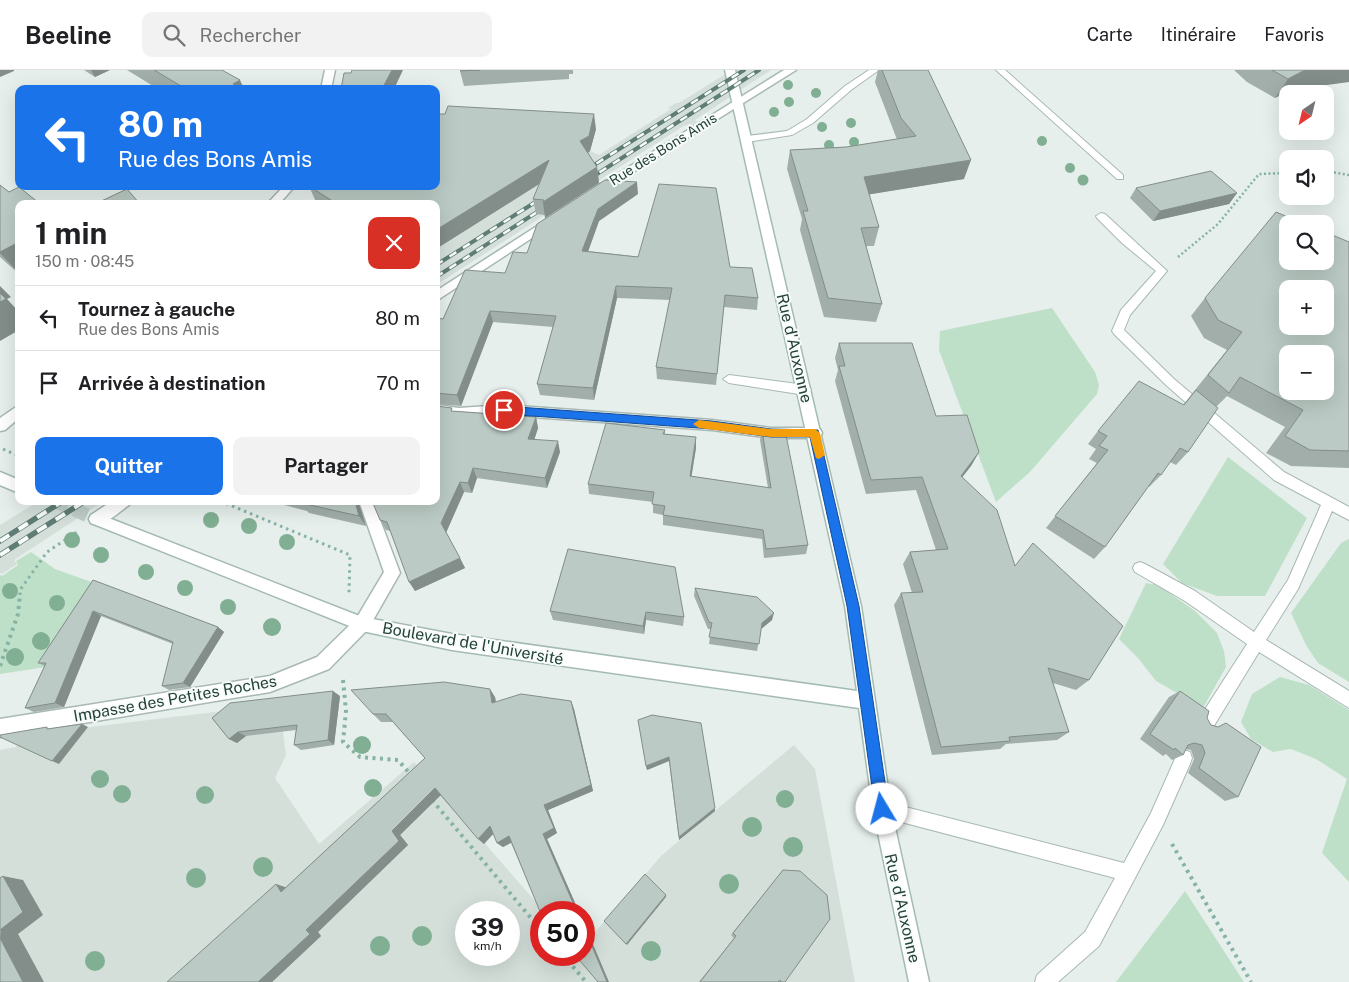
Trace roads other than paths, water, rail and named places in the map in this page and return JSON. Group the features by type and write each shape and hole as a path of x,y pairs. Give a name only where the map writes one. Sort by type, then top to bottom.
{"main road":[{"path":"327,85 330,70"},
{"name":"Rue d'Auxonne","path":"730,70 739,101 853,606 882,809 892,864 920,982"},
{"name":"Rue des Bons Amis","path":"592,194 791,70"},
{"path":"276,200 286,190"},
{"path":"440,294 559,216"},
{"path":"440,411 459,413 504,410 712,425 771,433 815,433"},
{"path":"0,426 15,413"},
{"path":"0,478 15,485"},
{"name":"Boulevard de l'Université","path":"118,505 96,519 362,624 452,642 867,701"},
{"name":"Impasse des Petites Roches","path":"0,728 270,684 323,663 362,624 392,572 367,505"}],"lane":[{"path":"747,139 789,133 810,121 848,88 875,70"},
{"path":"1000,70 1120,177"},
{"path":"1101,216 1126,241 1162,271 1125,313 1118,331 1170,382 1279,476 1349,514"},
{"path":"729,379 805,390"},
{"path":"1206,723 1293,584 1329,503"},
{"path":"1140,568 1190,596 1256,642 1349,700"},
{"path":"1044,982 1092,939 1157,819 1184,758"},
{"path":"882,809 1128,873"}],"tunnel":[{"path":"64,505 96,519"}],"railway":[{"path":"583,172 744,70"},
{"path":"586,181 759,70"},
{"path":"440,262 545,196"},
{"path":"440,274 548,205"},
{"path":"0,541 57,505"},
{"path":"0,555 79,505"}]}
